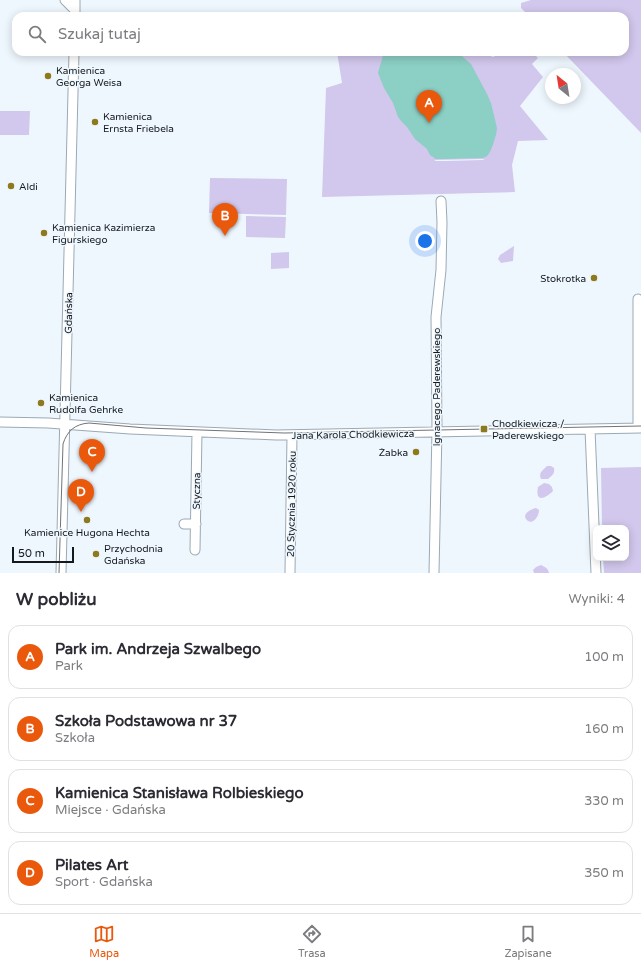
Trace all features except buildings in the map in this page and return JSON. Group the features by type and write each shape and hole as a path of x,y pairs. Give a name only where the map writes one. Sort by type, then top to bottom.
{"street":[{"path":"65,0 74,12"},
{"path":"75,0 75,12"},
{"name":"Gdańska","path":"61,573 74,56"},
{"name":"Ignacego Paderewskiego","path":"434,573 437,432 436,322 441,270 441,201"},
{"path":"639,302 640,428"},
{"name":"Jana Karola Chodkiewicza","path":"0,422 65,424 138,430 292,435 640,428"},
{"path":"590,429 596,573"},
{"name":"Styczna","path":"195,550 197,432"},
{"name":"20 Stycznia 1920 roku","path":"290,573 292,435"},
{"path":"184,524 196,524"}],"shaded area":[{"path":"531,0 641,0 641,133 581,71 581,68 578,68 567,56 629,56 629,12 525,12 521,8 521,3"},
{"path":"338,56 536,56 538,58 532,64 543,77 520,106 548,140 518,141 512,165 515,192 322,197 326,88 342,83"},
{"path":"383,56 462,56 471,64 491,103 497,128 494,142 488,155 482,158 436,159 430,155 427,149 415,139 398,117 393,103 384,88 378,73"},
{"path":"0,111 30,111 29,135 0,135"},
{"path":"210,178 287,179 286,215 209,213"},
{"path":"246,216 286,217 285,238 246,237"},
{"path":"514,246 513,261 501,263 498,259 500,255"},
{"path":"289,252 289,268 271,269 271,253"},
{"path":"547,466 554,468 554,473 548,479 541,479 541,473"},
{"path":"641,467 641,573 604,573 603,561 629,561 629,525 602,525 601,468"},
{"path":"544,483 549,484 553,491 547,496 541,498 538,496 538,487"},
{"path":"536,508 539,510 539,513 536,518 530,522 528,521 525,517 526,513"},
{"path":"541,565 547,569 549,573 534,573 533,570"}],"pier":[{"path":"485,159 445,161 434,160"}],"tram line":[{"path":"59,573 63,444 69,432 80,425 89,423 146,428 284,433 641,426"}],"place":[{"name":"Kamienica Georga Weisa","path":"48,76"},
{"name":"Kamienica Ernsta Friebela","path":"95,122"},
{"name":"Park im. Andrzeja Szwalbego","path":"429,123"},
{"name":"Aldi","path":"11,186"},
{"name":"Kamienica Kazimierza Figurskiego","path":"44,233"},
{"name":"Szkoła Podstawowa nr 37","path":"225,236"},
{"name":"Stokrotka","path":"594,278"},
{"name":"Kamienica Rudolfa Gehrke","path":"41,403"},
{"name":"Chodkiewicza / Paderewskiego","path":"484,429"},
{"name":"Żabka","path":"416,452"},
{"name":"Kamienica Stanisława Rolbieskiego","path":"92,472"},
{"name":"Pilates Art","path":"81,512"},
{"name":"Kamienice Hugona Hechta","path":"87,520"},
{"name":"Przychodnia Gdańska","path":"96,554"}]}
